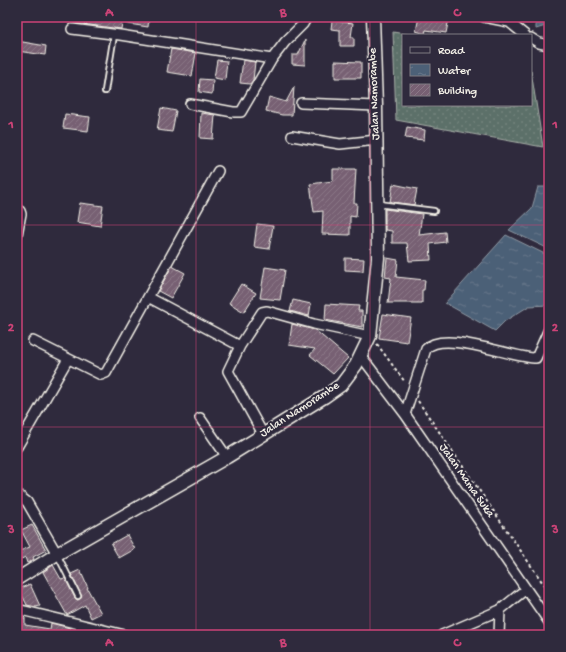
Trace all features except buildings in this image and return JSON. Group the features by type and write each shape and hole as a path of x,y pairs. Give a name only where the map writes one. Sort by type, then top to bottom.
{"main road":[{"name":"Jalan Namorambe","path":"17,579 57,554 227,457 324,398 341,385 356,365 370,336 378,264 377,140 373,17"}],"street":[{"path":"190,104 240,112 272,59 285,42 303,24 307,17"},
{"path":"484,17 510,22 524,34"},
{"path":"72,29 272,59"},
{"path":"532,39 539,43 549,45"},
{"path":"301,103 376,106"},
{"path":"292,136 340,144 377,140"},
{"path":"33,341 101,375 106,373 218,171"},
{"path":"17,210 20,211 21,214 17,235"},
{"path":"148,297 240,346"},
{"path":"263,434 228,371 240,346 259,316 264,311 370,336"},
{"path":"405,414 426,349 429,345 434,343 456,342 536,358 548,332"},
{"name":"Jalan Mama Suka","path":"361,356 405,414 549,622"},
{"path":"17,447 68,359"},
{"path":"200,418 227,457"},
{"path":"17,494 28,502 57,554"},
{"path":"442,635 500,610 526,589"},
{"path":"17,609 125,635"},
{"path":"499,635 500,610"}],"lane":[{"path":"105,90 114,35"},
{"path":"378,204 434,211"},
{"path":"57,554 78,596"}],"path":[{"path":"370,336 412,391 549,592"}],"green space":[{"path":"393,32 405,34 402,34 402,106 532,106 532,77 543,147 396,120"}],"water":[{"path":"536,17 549,17 549,25 536,29"},
{"path":"538,187 549,187 549,249 509,230 532,208"},
{"path":"506,235 549,256 549,305 529,306 505,321 495,331 445,303"}]}
